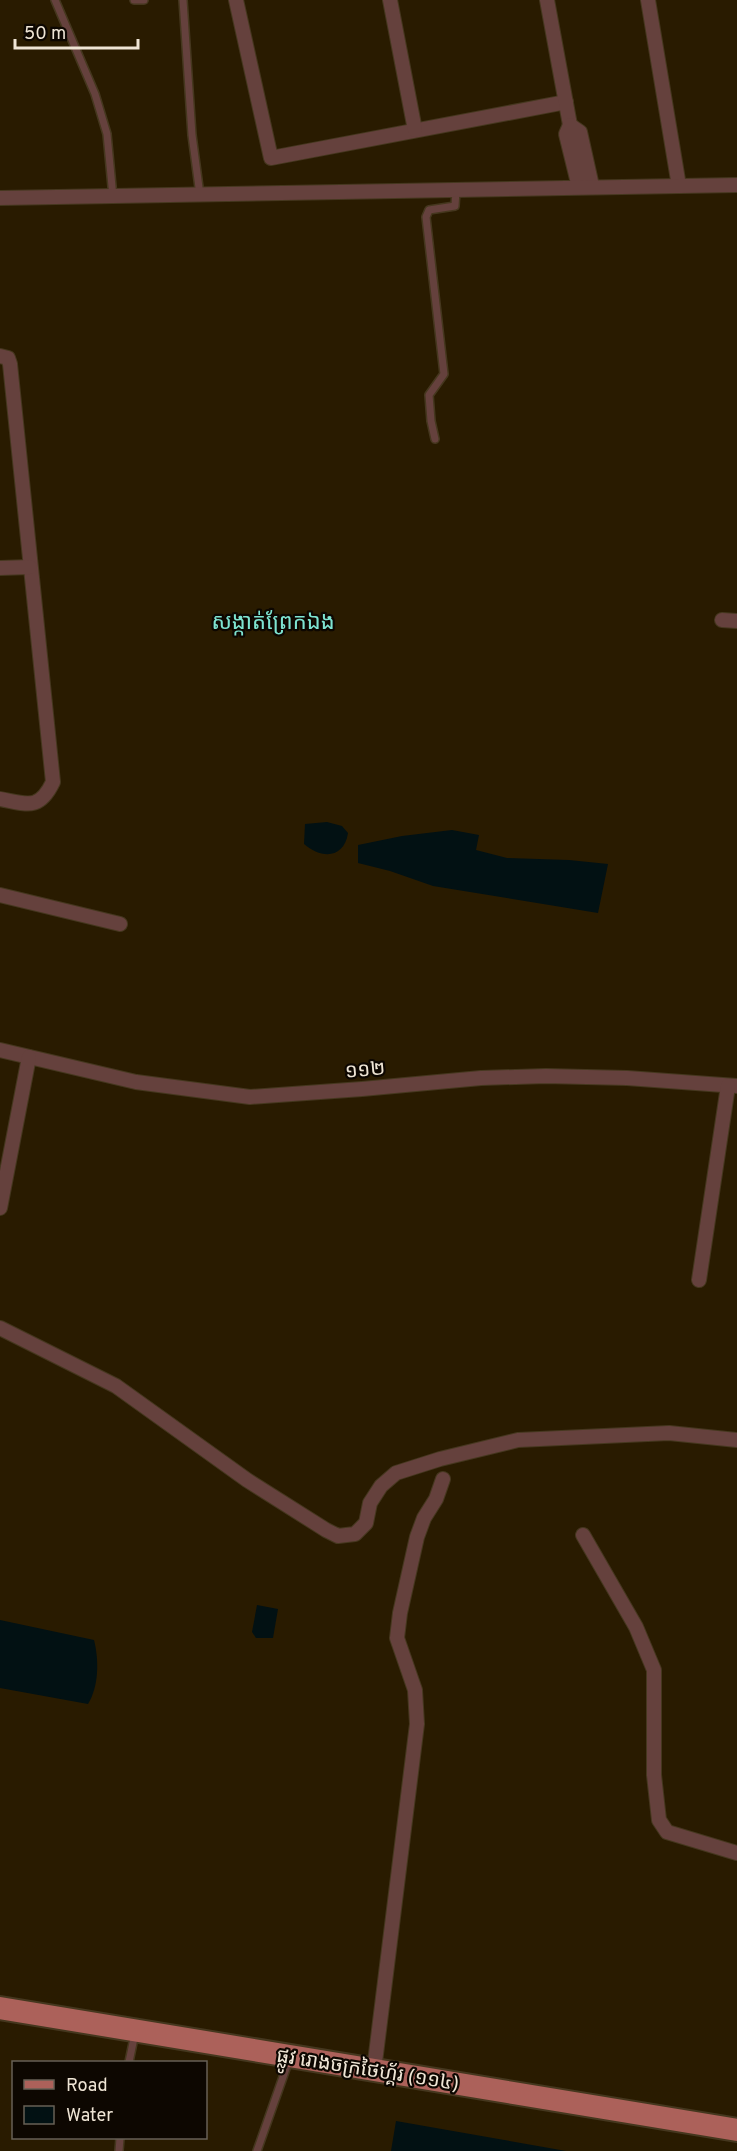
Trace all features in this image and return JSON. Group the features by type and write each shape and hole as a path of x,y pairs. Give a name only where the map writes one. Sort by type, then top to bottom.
{"main road":[{"name":"ផ្លូវ រោងចក្រថៃហ្គ័រ (១១៤)","path":"0,2008 737,2130"}],"street":[{"path":"237,0 271,158 566,102"},
{"path":"390,0 415,130"},
{"path":"547,0 570,125 580,132 585,187"},
{"path":"648,0 678,186"},
{"path":"0,198 737,185"},
{"path":"0,356 8,358 10,364 53,782 46,796 29,804 0,799"},
{"path":"0,568 30,567"},
{"path":"722,620 737,621"},
{"path":"0,895 120,924"},
{"name":"១១២","path":"0,1050 136,1082 250,1097 481,1078 546,1076 627,1078 733,1086"},
{"path":"0,1208 29,1057"},
{"path":"699,1280 733,1086"},
{"path":"0,1328 116,1386 247,1480 338,1536 355,1534 366,1523 370,1503 381,1486 396,1473 518,1440 669,1433 737,1440"},
{"path":"374,2070 417,1724 415,1690 397,1638 400,1613 417,1537 423,1518 436,1499 443,1479"},
{"path":"583,1535 636,1627 654,1670 654,1774 659,1820 667,1832 737,1853"}],"lane":[{"path":"55,0 95,94 107,134 113,197"},
{"path":"135,0 144,0"},
{"path":"183,0 192,135 200,195"},
{"path":"435,439 429,394 444,374 426,217 429,210 455,206 456,190"},
{"path":"129,2061 135,2030"},
{"path":"257,2151 290,2056"}],"water":[{"path":"327,822 342,826 348,833 342,848 331,854 317,852 304,844 305,824"},
{"path":"452,830 479,835 476,850 507,858 608,864 598,913 433,886 358,863 358,845 402,836"},
{"path":"257,1605 278,1609 273,1638 256,1638 252,1632"},
{"path":"0,1620 94,1640 97,1673 92,1697 88,1704 0,1688"},
{"path":"396,2121 566,2151 391,2151"}],"district":[{"name":"សង្កាត់ព្រែកឯង","path":"273,621"}]}
